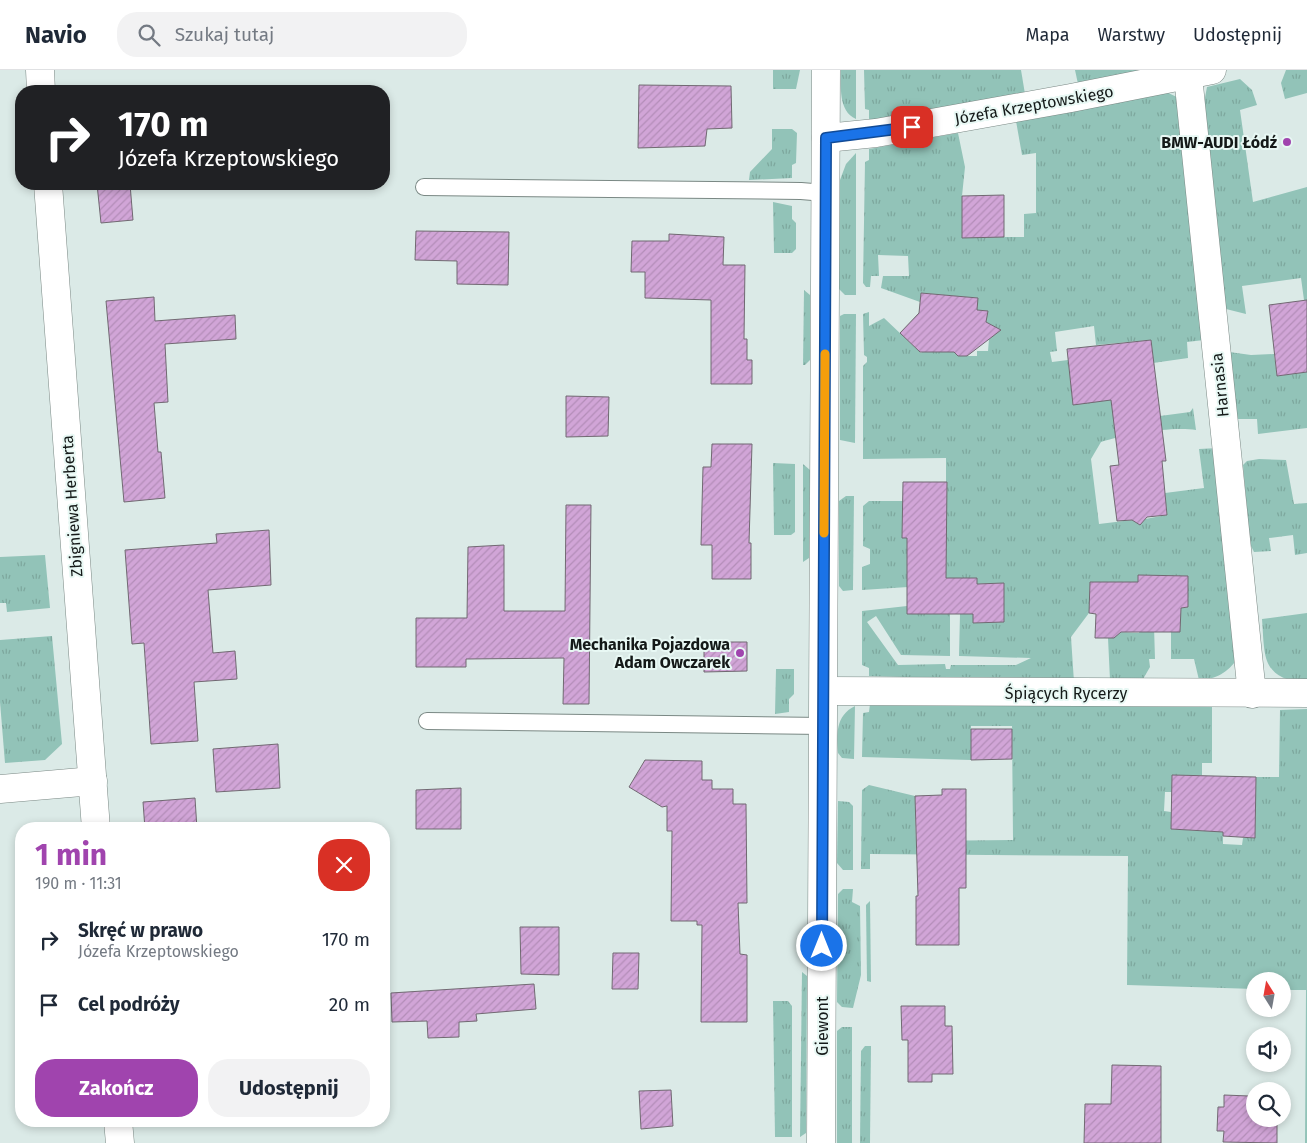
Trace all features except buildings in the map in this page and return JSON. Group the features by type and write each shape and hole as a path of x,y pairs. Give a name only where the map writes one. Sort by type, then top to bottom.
{"street":[{"path":"40,70 41,85"},
{"name":"Giewont","path":"822,1143 826,70"},
{"name":"Józefa Krzeptowskiego","path":"826,138 876,133 1200,73"},
{"name":"Harnasia","path":"1200,73 1252,694"},
{"name":"Zbigniewa Herberta","path":"48,190 96,822"},
{"name":"Śpiących Rycerzy","path":"824,691 1307,693"},
{"path":"0,789 93,781"},
{"path":"119,1127 120,1143"}],"lane":[{"path":"424,187 801,191 826,193"},
{"path":"427,721 824,726"}],"green space":[{"path":"773,70 800,70 796,89 773,89"},
{"path":"841,70 856,70 856,119 850,115 843,104"},
{"path":"864,70 1021,70 1025,94 869,121 869,110 865,109"},
{"path":"1075,70 1146,70 1078,84"},
{"path":"1286,70 1307,70 1307,93 1285,99 1281,83"},
{"path":"1240,79 1252,90 1257,105 1240,110 1253,202 1307,187 1307,300 1304,300 1301,278 1242,286 1246,314 1222,308 1203,108 1207,87"},
{"path":"1162,90 1181,99 1204,340 1187,342 1188,358 1153,363 1151,340 1096,345 1094,326 1055,332 1057,351 1050,352 1052,362 1068,360 1074,404 1142,396 1145,418 1190,412 1193,408 1196,430 1175,429 1148,432 1101,442 1091,459 1099,524 1132,520 1139,524 1145,519 1167,515 1165,493 1204,488 1199,449 1218,448 1238,658 1230,668 1221,674 1199,680 1194,659 1171,659 1171,632 1177,632 1180,628 1181,608 1188,607 1188,576 1138,575 1138,582 1090,582 1089,613 1071,637 1074,682 869,676 869,668 862,665 862,611 907,606 908,614 950,614 950,656 901,655 876,616 867,622 898,665 945,664 946,669 950,669 951,665 1016,665 1031,658 959,656 960,614 973,614 973,623 1004,622 1004,583 977,584 976,578 908,578 908,587 862,590 862,567 870,564 870,549 863,546 863,506 869,501 903,501 902,538 946,538 946,458 863,459 863,366 867,362 867,357 864,355 863,314 869,312 869,326 884,318 921,353 929,344 954,352 958,356 977,356 977,351 988,351 989,339 1001,330 986,322 987,311 977,310 977,298 921,293 920,302 881,288 883,276 909,276 908,256 878,255 879,276 871,276 870,287 866,287 863,283 865,162 869,160 869,149 958,133 965,167 962,196 962,237 1024,237 1024,214 1036,213 1036,153 1022,155 1016,121"},
{"path":"772,129 792,129 797,133 796,163 792,165 792,178 749,180 750,172 772,149"},
{"path":"856,153 856,295 845,295 839,289 840,180 846,164"},
{"path":"773,202 792,206 792,219 796,223 796,249 792,253 774,253"},
{"path":"804,290 810,295 810,360 803,365"},
{"path":"856,314 855,443 840,440 840,316"},
{"path":"1222,351 1251,355 1274,354 1277,376 1307,372 1307,428 1258,434 1257,419 1238,419 1240,445"},
{"path":"1259,459 1286,460 1294,504 1307,503 1307,553 1295,555 1293,535 1269,538 1271,551 1254,552 1250,544 1243,465 1247,461"},
{"path":"773,463 795,464 795,532 791,535 774,535"},
{"path":"803,464 810,470 809,558 803,562"},
{"path":"846,496 854,496 853,590 843,591 839,586 839,501"},
{"path":"45,555 50,608 7,612 6,603 0,603 0,557"},
{"path":"1307,613 1307,684 1281,677 1268,664 1265,655 1262,619"},
{"path":"1140,626 1154,626 1155,659 1149,659 1150,667 1143,679 1110,680 1108,638 1114,637 1118,632 1139,633"},
{"path":"52,636 62,744 45,760 5,763 0,702 0,640"},
{"path":"776,669 794,669 794,694 789,699 789,712 775,714"},
{"path":"870,704 1212,707 1212,763 1202,763 1202,775 1173,775 1172,792 1165,792 1164,811 1171,812 1171,829 1203,831 1223,821 1223,844 1242,845 1243,838 1255,838 1256,777 1279,777 1280,710 1307,709 1307,1143 1305,1143 1306,990 1291,990 1291,972 1246,972 1246,989 1127,985 1128,856 870,854 870,869 861,869 862,790 869,785 915,796 916,841 1013,840 1012,726 971,726 971,760 862,757 863,713 869,712"},
{"path":"855,706 854,759 842,758 838,753 837,739 839,726 848,710"},
{"path":"838,801 849,802 853,806 853,870 843,870 837,863"},
{"path":"843,889 853,889 852,902 860,906 861,975 853,1008 842,1007 837,1002 838,894"},
{"path":"870,901 871,982 867,981 866,905"},
{"path":"802,972 807,976 806,1133 800,1137"},
{"path":"773,1001 788,1001 792,1006 792,1137 775,1137"},
{"path":"842,1027 852,1027 852,1143 837,1143 837,1031"},
{"path":"865,1046 871,1046 870,1143 860,1143 861,1051"}],"slow traffic":[{"path":"824,533 825,354"}],"place":[{"name":"BMW-AUDI Łódź","path":"1287,142"},
{"name":"Mechanika Pojazdowa Adam Owczarek","path":"740,653"}],"route":[{"path":"822,946 826,138 912,127"}]}
